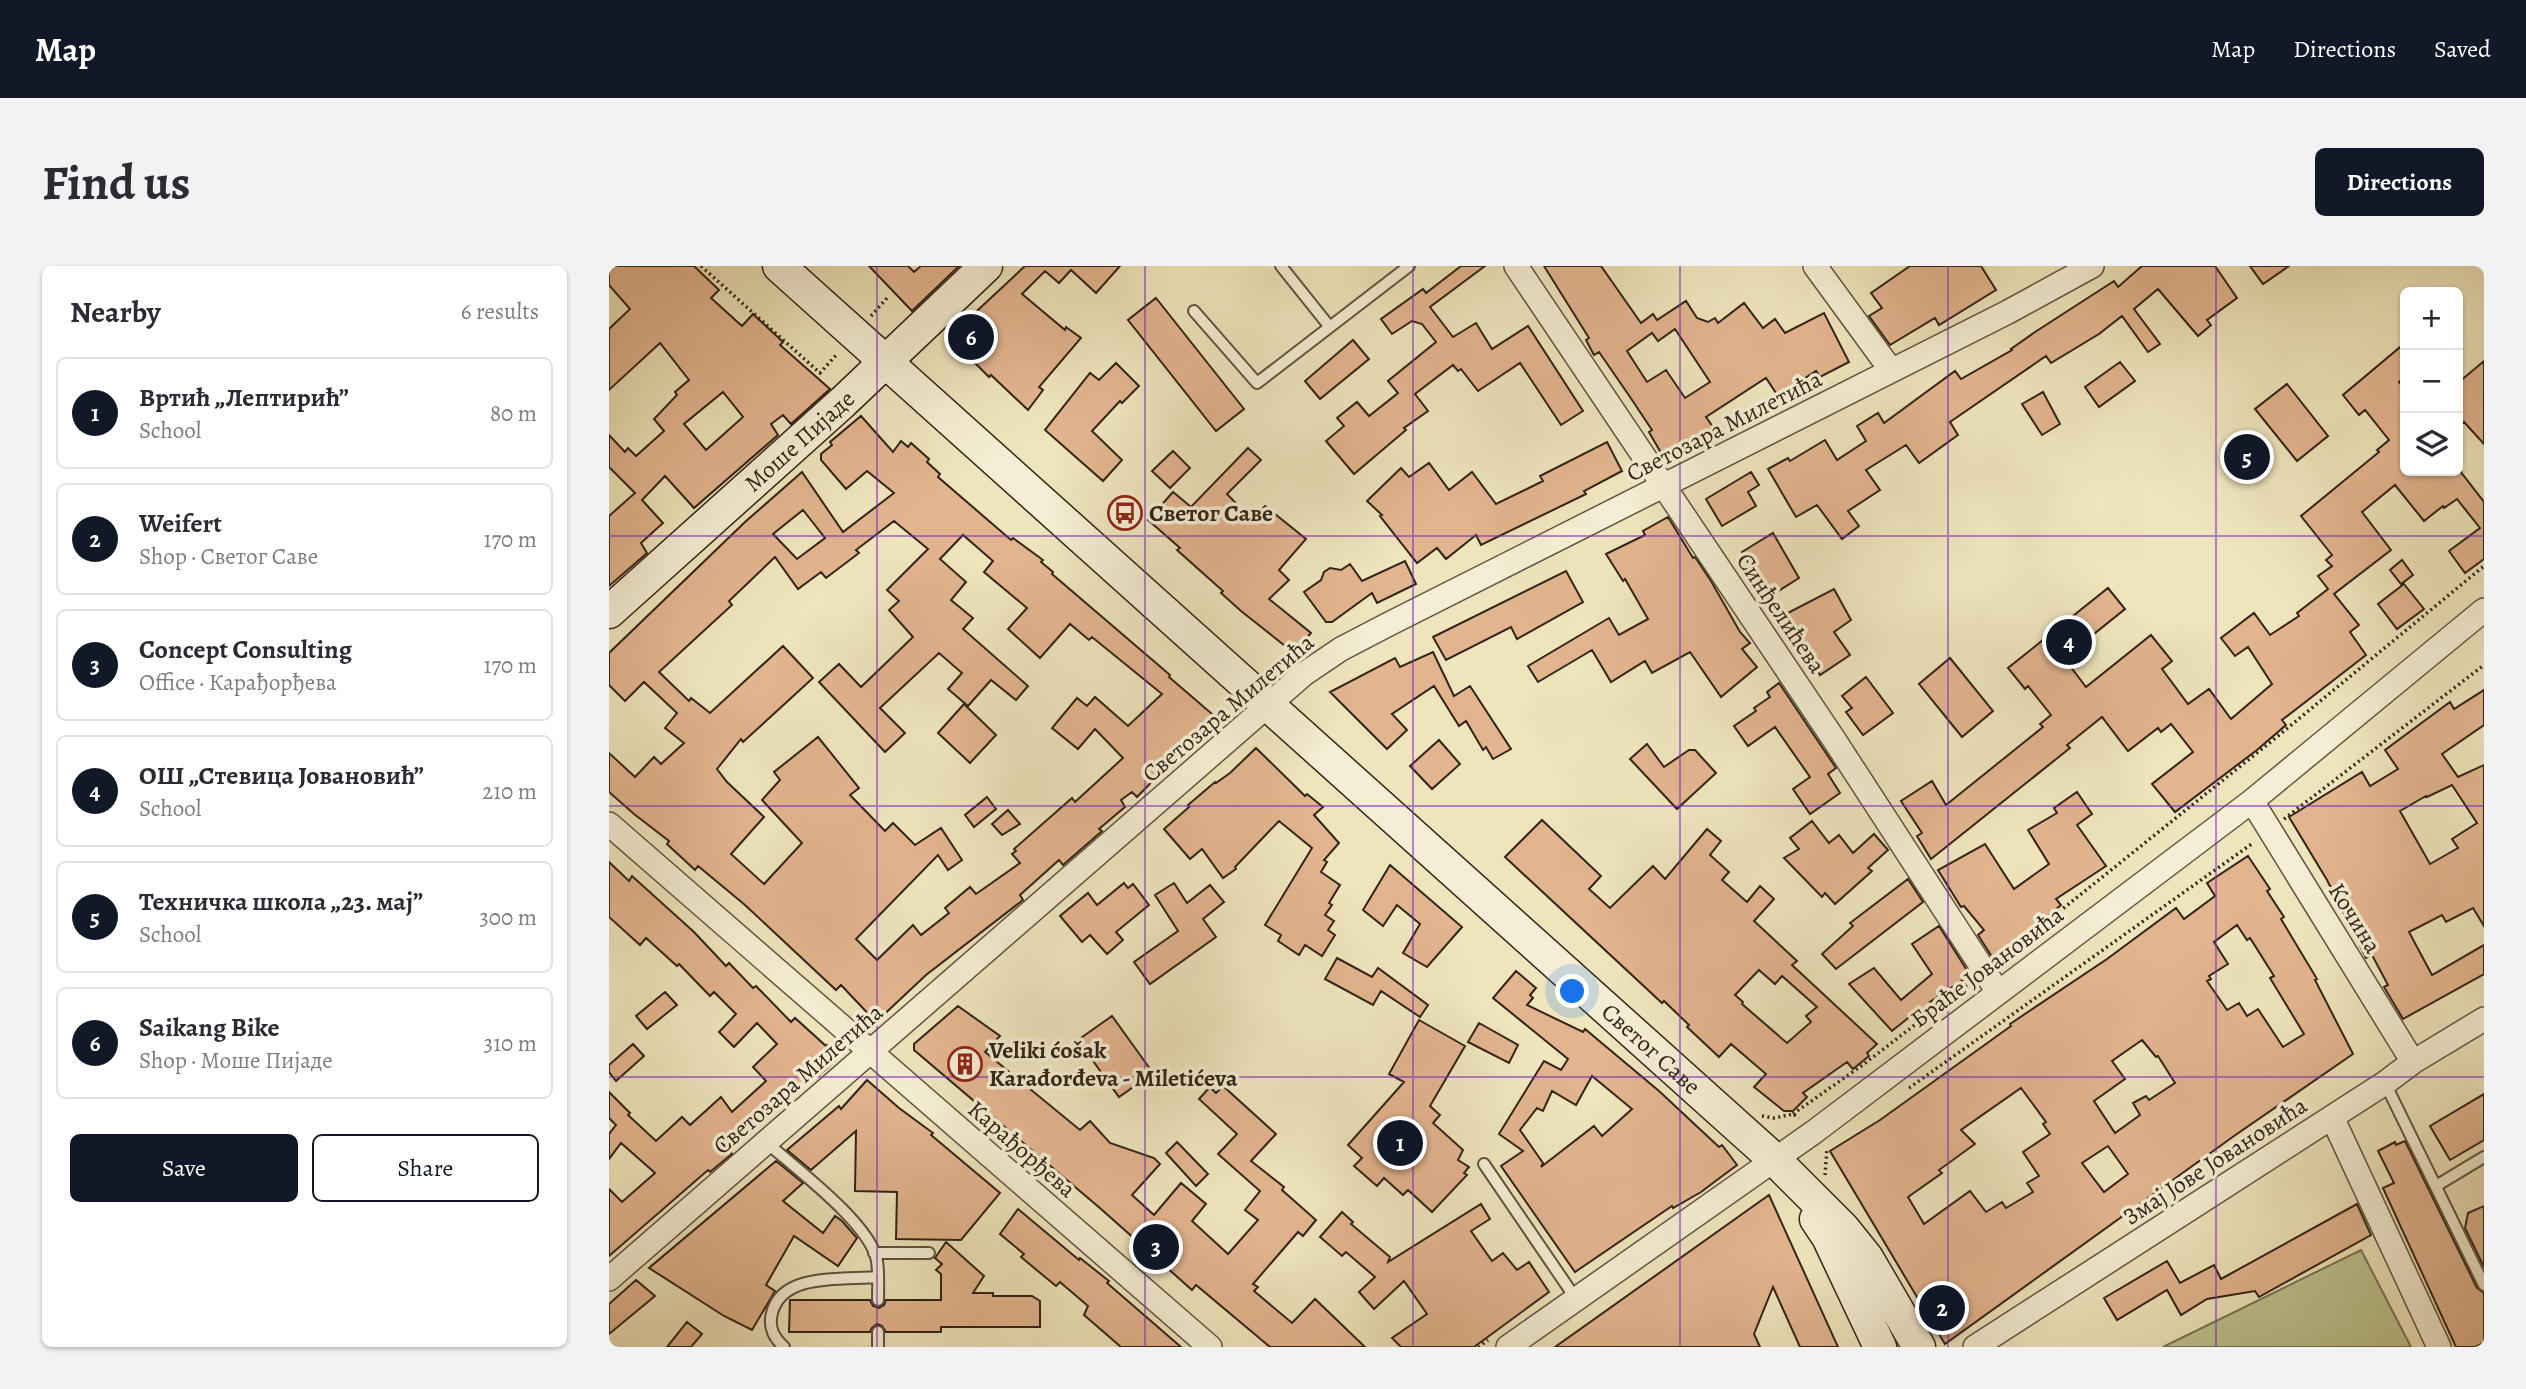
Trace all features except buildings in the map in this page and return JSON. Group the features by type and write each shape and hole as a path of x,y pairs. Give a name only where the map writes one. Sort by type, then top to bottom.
{"street":[{"name":"Светог Саве","path":"779,266 1775,1160 1843,1228 1867,1258 1919,1347"},
{"name":"Моше Пијаде","path":"609,612 887,361 986,266"},
{"name":"Синђелићева","path":"1516,266 1833,738 1998,992"},
{"path":"1815,266 1891,370"},
{"name":"Светозара Милетића","path":"609,1279 1304,674 1341,649 2008,312 2092,266"},
{"name":"Браће Јовановића","path":"1508,1347 1775,1160 2252,801 2484,610"},
{"name":"Кочина","path":"2252,801 2413,1062"},
{"name":"Карађорђева","path":"609,824 1210,1347"},
{"name":"Змај Јове Јовановића","path":"1975,1347 2385,1083 2413,1062 2484,1019"},
{"path":"2332,1117 2439,1347"},
{"name":"Светог Саве","path":"1775,1160 1828,1237 1880,1347"}],"lane":[{"path":"1282,266 1329,326"},
{"path":"1194,311 1257,383 1409,266"},
{"path":"2385,1083 2484,1285"},
{"path":"766,1142 852,1218 867,1238 877,1259 878,1300"},
{"path":"2435,1186 2484,1157"},
{"path":"1484,1164 1576,1299"},
{"path":"874,1253 929,1253"},
{"path":"784,1347 775,1339 771,1316 776,1301 790,1288 820,1281 878,1277"},
{"path":"879,1332 879,1347"}],"path":[{"path":"701,266 820,373 887,298"},
{"path":"1793,1114 1864,1064 1985,971 2279,736 2484,566"},
{"path":"1907,1090 2271,831 2484,665"}],"green space":[{"path":"2361,1250 2411,1347 2163,1347"}],"place":[{"name":"Saikang Bike","path":"971,337"},
{"name":"Техничка школа „23. мај”","path":"2247,457"},
{"name":"Светог Саве","path":"1125,513"},
{"name":"ОШ „Стевица Јовановић”","path":"2069,642"},
{"name":"Veliki ćošak Karađorđeva - Miletićeva","path":"965,1064"},
{"name":"Вртић „Лептирић”","path":"1400,1143"},
{"name":"Concept Consulting","path":"1156,1247"},
{"name":"Weifert","path":"1942,1308"}]}
